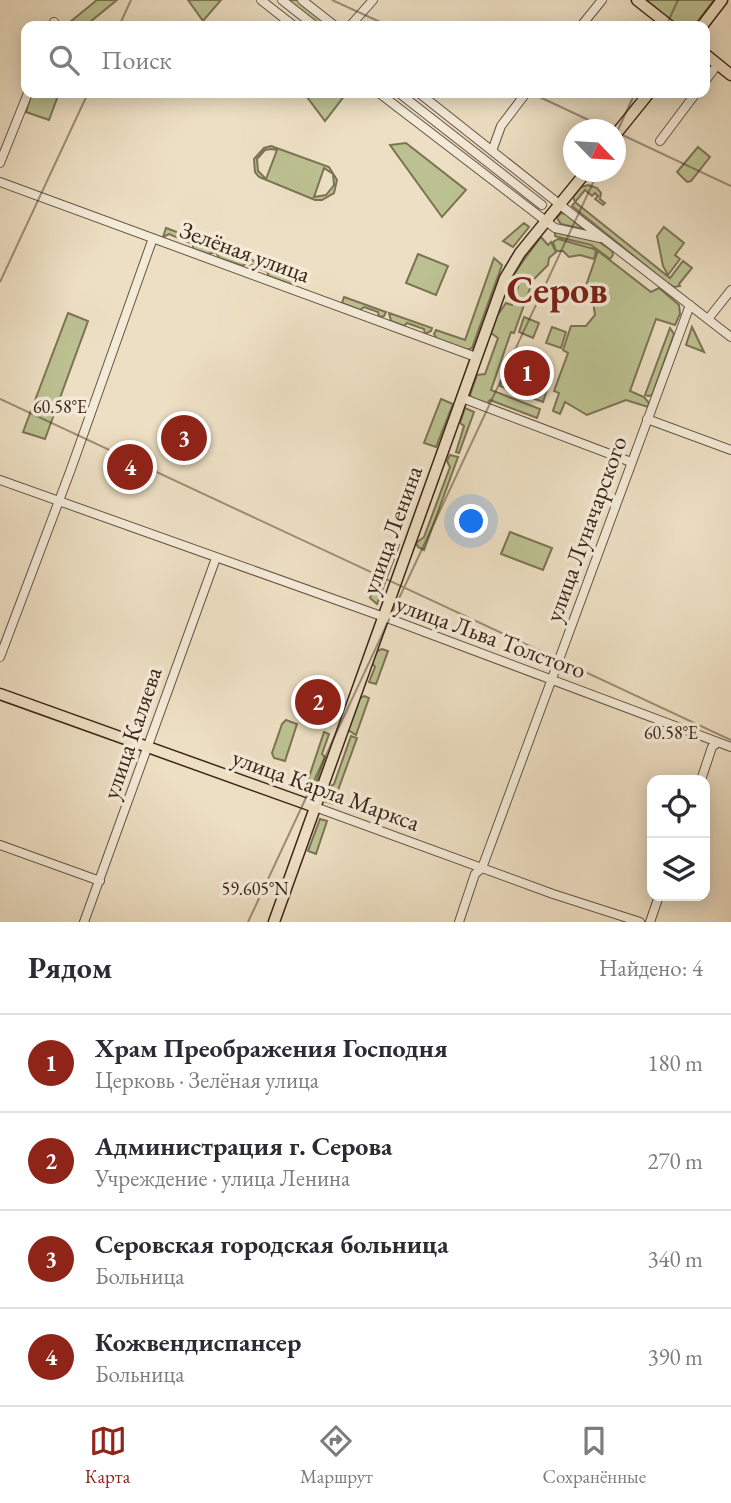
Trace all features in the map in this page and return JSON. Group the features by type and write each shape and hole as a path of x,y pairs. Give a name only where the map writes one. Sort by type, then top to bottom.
{"main road":[{"path":"636,0 663,21"},
{"path":"706,21 722,0"},
{"path":"710,58 731,75"},
{"path":"626,121 645,98"},
{"name":"улица Ленина","path":"274,922 505,278 520,253 578,182"},
{"name":"улица Карла Маркса","path":"0,694 314,807"}],"street":[{"path":"261,0 288,21"},
{"path":"282,0 309,21"},
{"path":"302,0 329,21"},
{"path":"354,21 373,0"},
{"path":"585,21 603,0"},
{"path":"710,74 718,64"},
{"path":"0,163 26,98"},
{"path":"385,98 555,228 603,238"},
{"path":"405,98 542,205"},
{"path":"425,98 731,337"},
{"path":"492,151 501,126 522,98"},
{"path":"660,141 692,98"},
{"name":"Зелёная улица","path":"0,182 476,357"},
{"path":"0,657 153,238"},
{"path":"708,319 731,290"},
{"name":"улица Луначарского","path":"458,922 475,874 482,868 690,305"},
{"path":"462,398 631,462"},
{"path":"647,419 731,450"},
{"name":"улица Льва Толстого","path":"0,480 383,617 731,747"},
{"name":"улица Каляева","path":"85,922 216,558"},
{"path":"703,775 712,747 717,743"},
{"name":"улица Карла Маркса","path":"314,807 640,922"},
{"path":"0,845 100,881"},
{"path":"650,922 657,901"}],"green space":[{"path":"97,0 117,0 91,21 71,21"},
{"path":"188,0 221,0 203,21"},
{"path":"282,0 302,0 329,21 309,21"},
{"path":"644,0 714,0 698,21 671,21"},
{"path":"30,98 57,98 49,120 26,112"},
{"path":"308,98 343,98 325,121"},
{"path":"406,143 466,190 442,217 390,145"},
{"path":"271,146 329,167 337,180 334,193 322,200 315,200 259,177 255,172 254,159 264,148","holes":["265,150 277,150 266,179 258,171 257,159","324,168 333,174 334,185 326,195 314,197"]},
{"path":"698,147 710,157 691,181 687,182 677,172"},
{"path":"588,185 597,188 601,193 600,199 605,203 603,205 595,199 598,196 595,193 592,196 585,190 575,202 573,197 581,187"},
{"path":"575,202 670,278 683,261 692,268 680,286 674,287 666,282 572,206"},
{"path":"561,213 566,214 583,229 561,224 557,218"},
{"path":"524,223 529,227 513,247 503,241"},
{"path":"664,227 684,243 675,255 680,259 668,275 663,266 657,236"},
{"path":"166,228 260,263 295,280 293,285 268,276 268,272 246,263 243,266 219,258 216,252 208,254 193,249 193,244 169,234 163,237"},
{"path":"555,232 598,241 612,251 613,255 610,259 591,245 555,236"},
{"path":"541,237 548,245 551,242 556,252 533,280 491,390 540,409 537,418 490,400 487,404 473,399 470,395 477,375 485,374 498,338 491,333 497,316 506,303 512,305 518,287 512,284 513,276"},
{"path":"558,239 594,249 594,259 580,255 569,257 563,251 556,251 553,242"},
{"path":"598,251 651,292 659,288 679,305 680,314 675,325 656,319 630,391 644,397 649,403 648,407 626,400 587,415 565,402 560,414 553,411 559,393 554,391 568,353 563,350 571,326 586,326 595,315 593,301 583,294"},
{"path":"418,254 448,266 436,295 406,283"},
{"path":"494,258 502,265 472,348 467,350 437,339 434,334 436,330 465,340"},
{"path":"344,297 386,312 379,317 378,312 364,307 360,310 342,303"},
{"path":"68,313 88,321 45,439 23,432"},
{"path":"389,313 432,328 431,331 425,334 424,329 391,321"},
{"path":"524,317 539,323 533,338 519,332"},
{"path":"552,327 566,332 561,348 546,343"},
{"path":"692,327 704,352 686,345"},
{"path":"670,328 674,334 652,395 645,395"},
{"path":"505,371 515,374 513,379 522,385 535,383 548,387 543,402 500,386"},
{"path":"441,399 453,404 436,447 424,443"},
{"path":"465,408 474,412 459,453 456,452 464,426 460,423"},
{"path":"450,455 458,457 424,550 416,543 424,537 450,467 447,461"},
{"path":"510,532 552,548 543,570 501,554"},
{"path":"391,542 399,545 377,604 370,598"},
{"path":"377,651 388,651 376,684 369,682 375,667 372,663"},
{"path":"360,698 369,698 356,735 348,730"},
{"path":"286,720 297,724 285,761 274,758 272,753 282,724"},
{"path":"324,732 329,734 322,754 325,757 312,794 304,792"},
{"path":"351,736 357,738 333,804 324,801 328,788 334,784"},
{"path":"320,819 327,821 316,854 308,851"}],"place":[{"name":"Храм Преображения Господня","path":"527,373"},
{"name":"Серовская городская больница","path":"184,438"},
{"name":"Кожвендиспансер","path":"130,467"},
{"name":"Администрация г. Серова","path":"318,702"}],"district":[{"name":"Серов","path":"557,290"}]}
